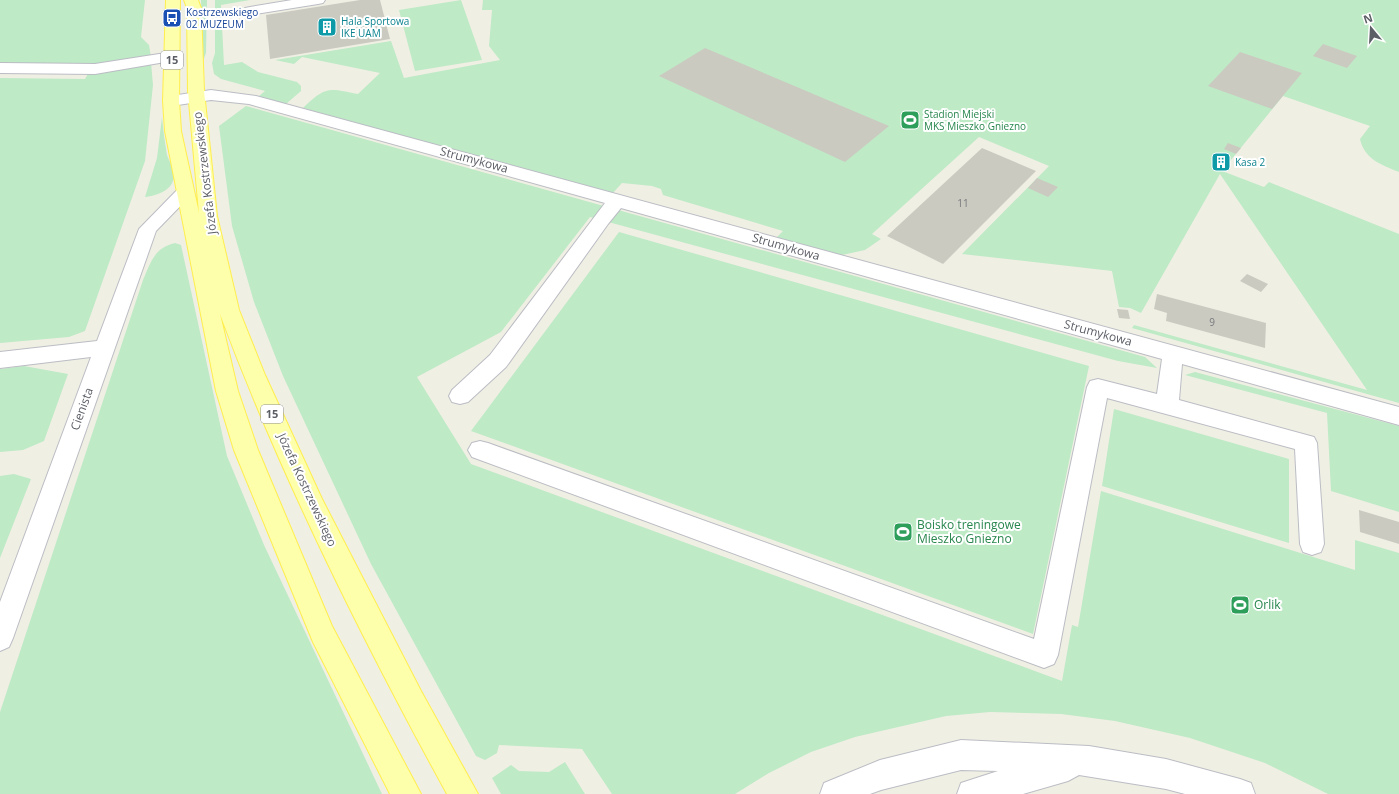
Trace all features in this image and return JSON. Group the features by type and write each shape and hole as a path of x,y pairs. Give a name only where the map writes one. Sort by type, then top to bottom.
{"main road":[{"name":"Józefa Kostrzewskiego","path":"173,0 171,101 173,131 227,391 246,450 322,633 406,794"},
{"name":"Józefa Kostrzewskiego","path":"191,0 194,8 196,96 208,216 228,310 254,375 311,502 411,701 463,794"}],"street":[{"path":"250,11 318,0"},
{"path":"0,68 94,69 172,57"},
{"name":"Strumykowa","path":"171,101 196,96 228,95 250,98 1399,416"},
{"name":"Cienista","path":"0,638 148,229 185,192"},
{"path":"460,396 498,361 601,220 618,200"},
{"path":"0,360 104,348"},
{"path":"1167,405 1173,354"},
{"path":"480,450 1044,655 1098,387 1306,443 1312,544"},
{"path":"835,794 880,775 962,755 1089,761 1166,774 1240,794"},
{"path":"972,794 1089,761"}],"green space":[{"path":"0,0 145,0 141,37 149,45 151,57 94,66 0,65"},
{"path":"201,0 207,0 206,53 203,61"},
{"path":"215,0 250,0 221,5 224,65 242,62 258,72 297,82 301,86 301,91 286,104 259,96 265,91 221,79 214,74 212,63 215,53"},
{"path":"461,0 482,60 415,71 399,10"},
{"name":"Stadion Miejski MKS Mieszko Gniezno","path":"483,0 1399,0 1399,172 1386,167 1365,152 1360,139 1370,126 1283,96 1222,171 1264,187 1269,182 1399,234 1399,403 1132,328 1134,325 1367,390 1220,174 1141,313 1130,308 1119,307 1112,271 962,254 1049,166 979,137 872,234 881,239 865,250 842,255 776,238 783,231 663,195 661,189 652,186 622,183 612,194 303,108 317,96 328,90 358,94 380,73 302,57 294,64 275,60 391,41 404,78 500,60 489,46 492,10 482,10"},
{"path":"151,62 153,85 145,161 85,331 69,337 0,343 0,78 85,79 89,72"},
{"path":"246,106 1145,357 1157,368 1118,361 590,217 501,332 417,377 471,464 1062,681 1072,625 1078,627 1101,491 1355,570 1355,540 1399,553 1399,794 1328,794 1265,763 1190,738 1115,721 1061,714 990,712 946,716 855,737 811,752 769,773 735,794 612,794 582,749 499,745 497,753 485,760 476,756 371,564 283,376 254,302 232,226 219,126"},
{"path":"162,117 167,155 174,173 174,179 169,188 165,191 145,197 157,158"},
{"name":"Boisko treningowe Mieszko Gniezno","path":"619,232 1089,366 1033,634 471,431"},
{"path":"175,243 181,245 227,456 264,545 382,794 0,794 0,712 143,280 151,262 158,252 162,248"},
{"path":"24,366 68,374 44,441 23,450 0,452 0,369"},
{"path":"1195,372 1399,426 1399,512 1331,491 1327,413 1185,375"},
{"path":"1114,409 1289,459 1289,543 1102,486"},
{"path":"14,474 31,479 0,558 0,476"},
{"path":"565,762 585,794 501,794 492,778 511,765 519,771 549,772"}],"building":[{"name":"Hala Sportowa IKE UAM","path":"360,0 380,0 390,39 270,59 266,15"},
{"path":"1323,44 1357,56 1347,68 1313,56"},
{"path":"705,48 889,126 845,162 659,76"},
{"path":"1240,52 1302,73 1272,109 1208,86"},
{"path":"1228,143 1241,148 1236,154 1224,149"},
{"path":"982,148 1036,171 943,264 887,236"},
{"name":"Kasa 2","path":"1217,156 1230,161 1224,168 1212,163"},
{"path":"1037,178 1058,187 1048,197 1028,188"},
{"path":"1247,274 1268,284 1261,292 1240,281"},
{"path":"1157,294 1266,323 1265,348 1166,321 1167,313 1154,309"},
{"path":"1117,309 1128,310 1130,319 1119,318"},
{"path":"1359,510 1399,522 1399,544 1360,532"}],"place":[{"name":"Kostrzewskiego 02 MUZEUM","path":"172,18"},
{"name":"Hala Sportowa IKE UAM","path":"327,27"},
{"name":"Stadion Miejski MKS Mieszko Gniezno","path":"910,120"},
{"name":"Kasa 2","path":"1221,162"},
{"name":"Boisko treningowe Mieszko Gniezno","path":"903,532"},
{"name":"Orlik","path":"1240,605"}]}
